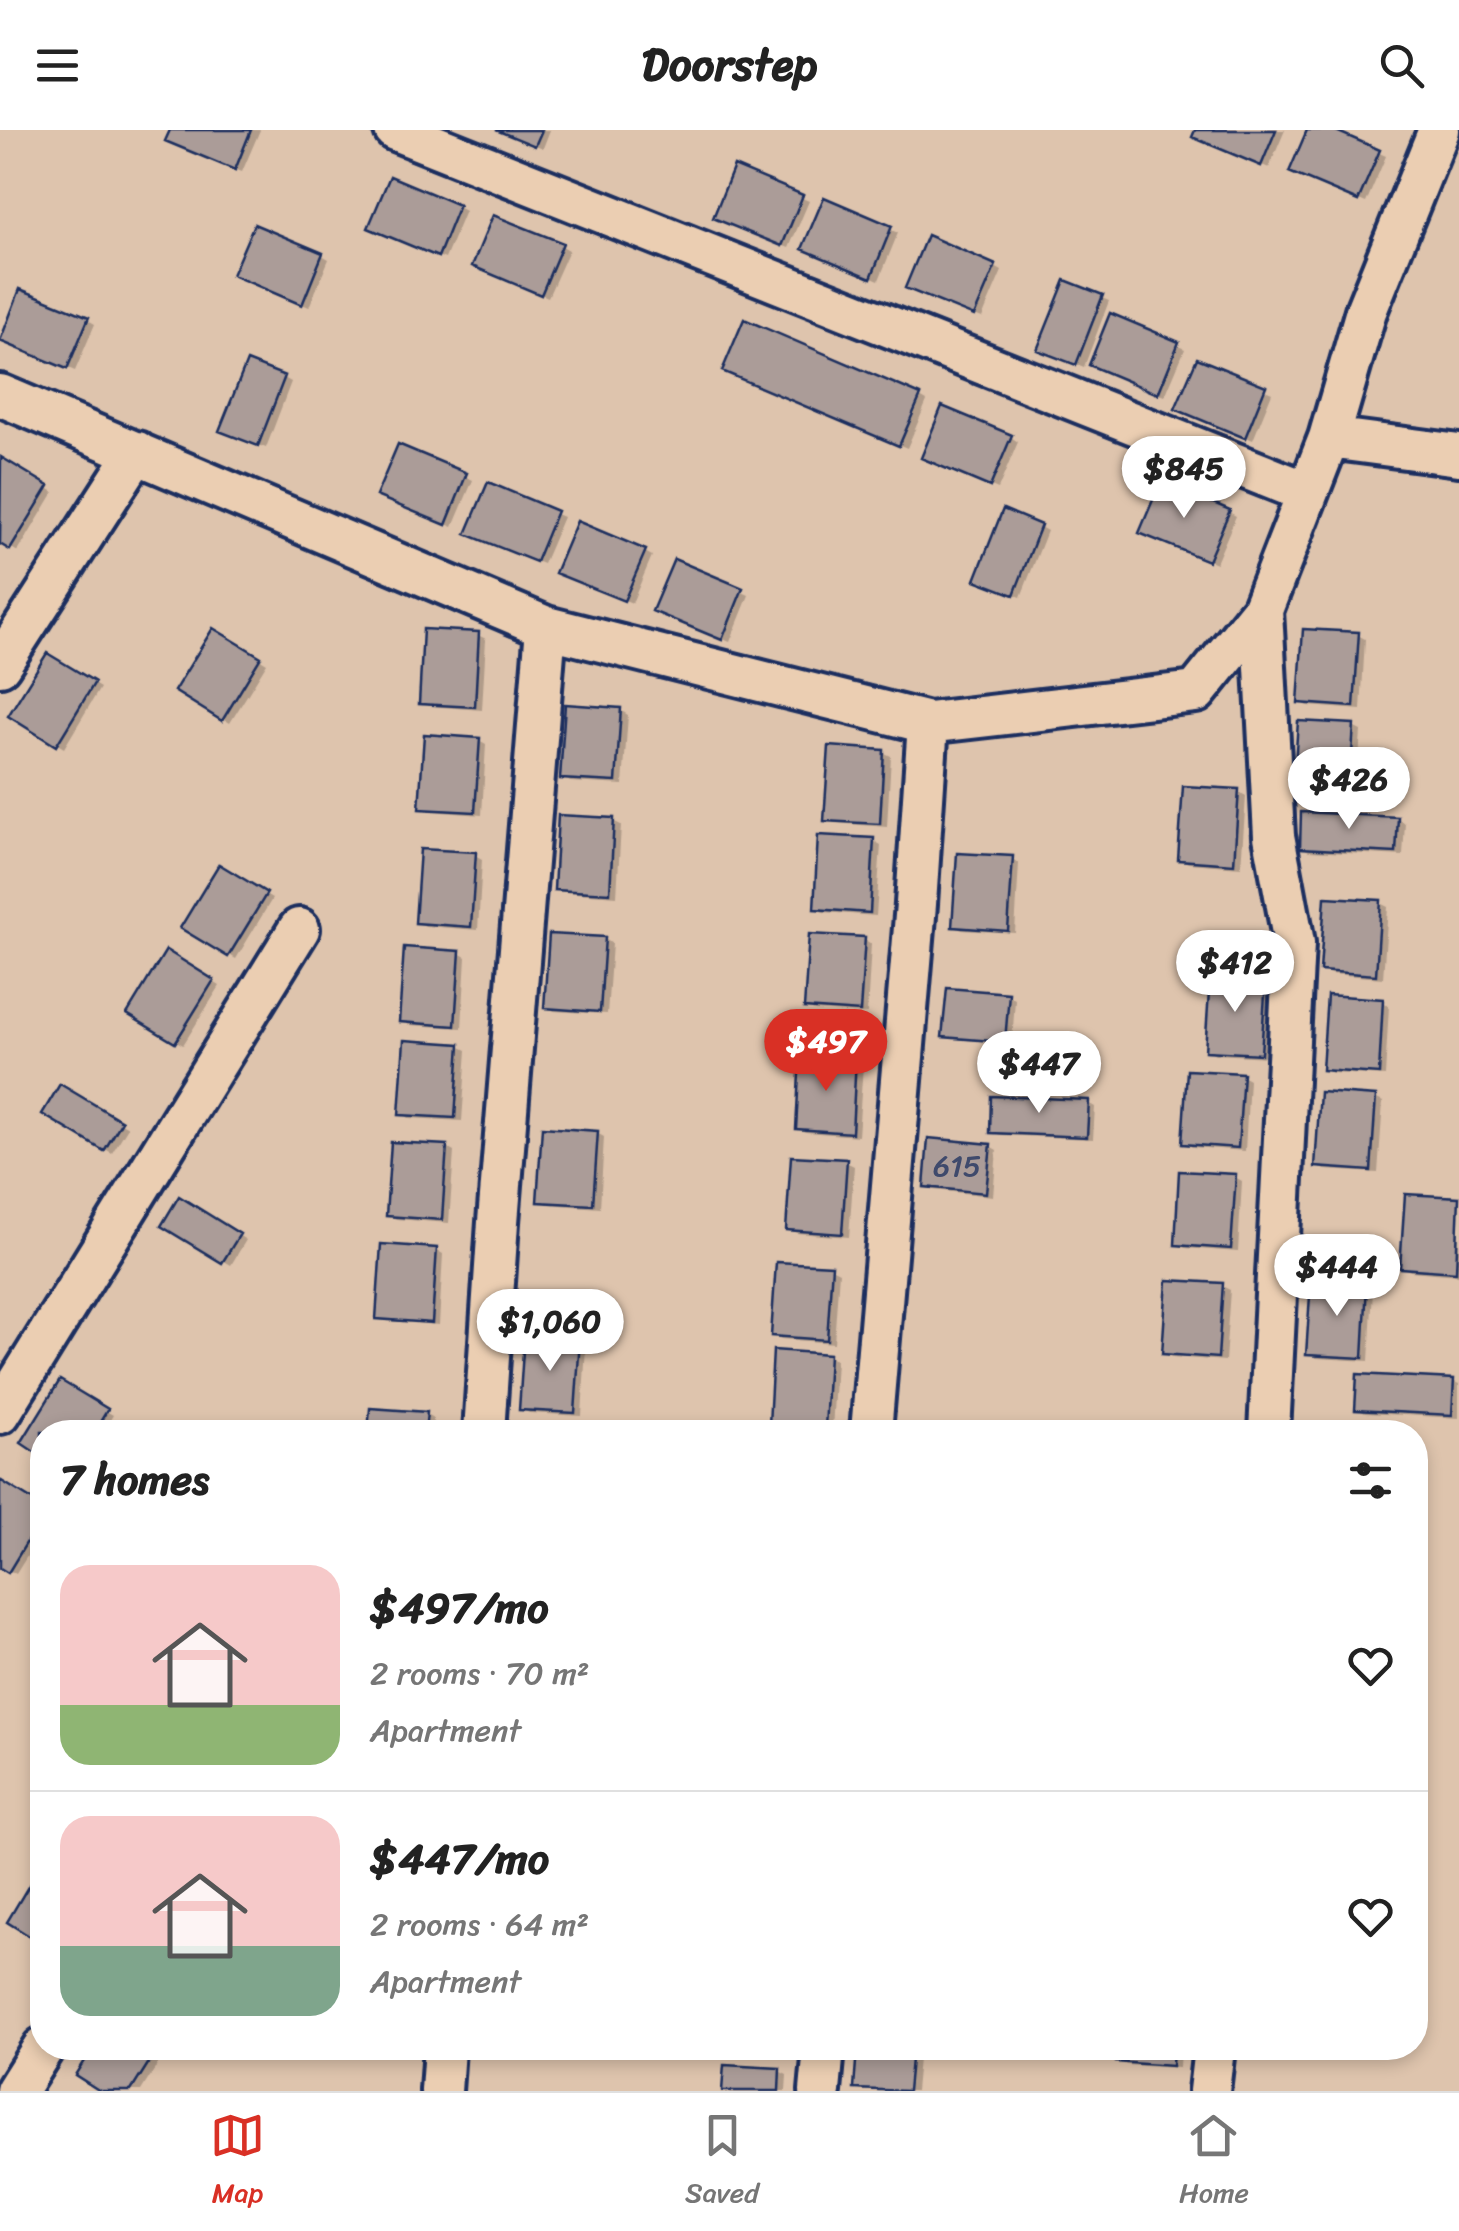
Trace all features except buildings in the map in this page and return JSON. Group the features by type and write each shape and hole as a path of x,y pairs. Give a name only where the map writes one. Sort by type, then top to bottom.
{"street":[{"path":"395,130 1306,492"},
{"path":"0,394 546,627 928,723 1196,692 1262,610 1329,438 1366,311 1439,130"},
{"path":"1329,438 1459,454"},
{"path":"0,665 137,452"},
{"path":"1262,610 1274,836 1294,943 1269,1420"},
{"path":"485,1420 546,627"},
{"path":"872,1420 928,723"},
{"path":"0,1413 299,929"},
{"path":"16,2091 35,2060"},
{"path":"441,2091 443,2060"},
{"path":"820,2091 823,2060"},
{"path":"1210,2091 1213,2060"}]}
